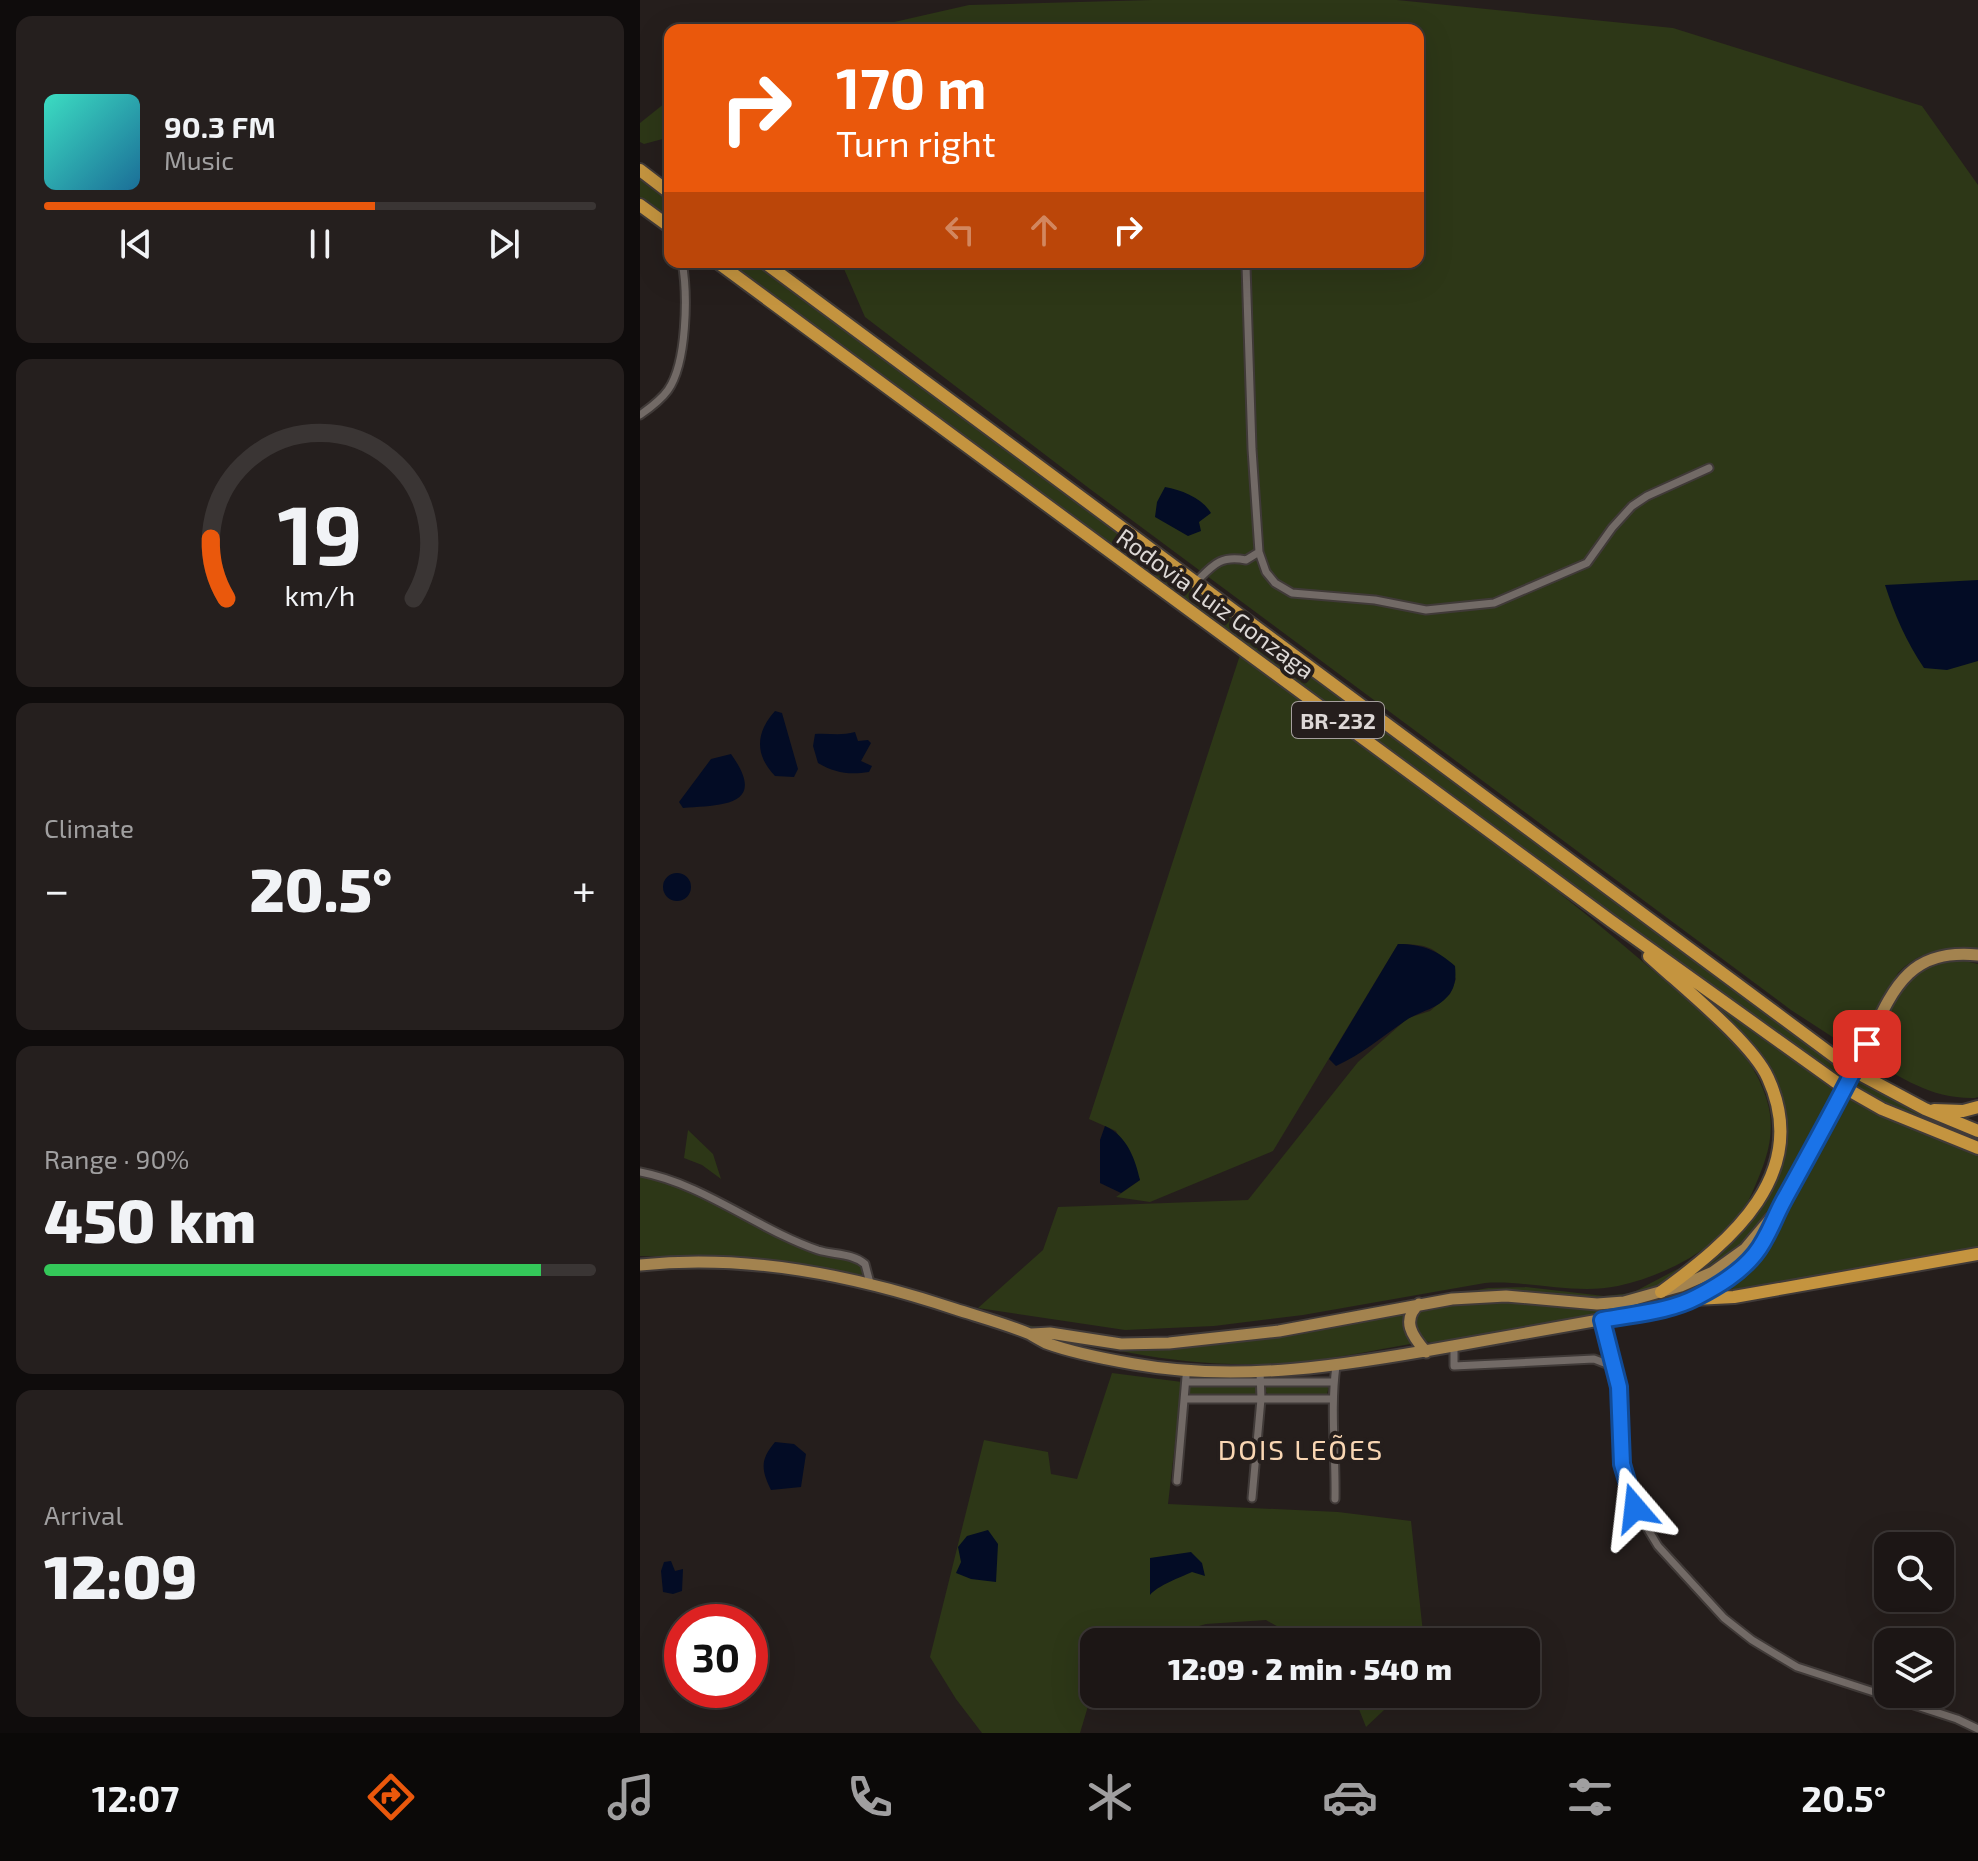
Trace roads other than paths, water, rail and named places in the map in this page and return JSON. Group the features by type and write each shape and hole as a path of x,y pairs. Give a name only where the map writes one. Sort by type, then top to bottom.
{"highway":[{"path":"640,170 664,188"},
{"path":"640,205 664,223"},
{"name":"Rodovia Luiz Gonzaga","path":"725,268 1611,921 1840,1085 1882,1109 1978,1148"},
{"name":"Rodovia Luiz Gonzaga","path":"772,268 1854,1071 1925,1109 1978,1131"},
{"path":"1611,921 1748,1049 1768,1076 1779,1116 1776,1165 1753,1209 1722,1243 1661,1292"},
{"path":"1925,1109 1963,1111 1978,1107"},
{"path":"1694,1299 1734,1297 1978,1254"}],"main road":[{"path":"640,1265 731,1262 784,1267 870,1283 1030,1334 1047,1344 1186,1376 1261,1377 1426,1352 1661,1309 1694,1299 1739,1271 1763,1243 1777,1212 1836,1108 1899,981 1911,970 1942,955 1978,955"},
{"path":"1030,1334 1050,1333 1121,1344 1182,1342 1279,1331 1420,1303 1506,1296 1597,1304 1624,1302 1697,1280 1745,1249 1777,1212"},
{"path":"1420,1303 1411,1314 1409,1326 1413,1337 1426,1352"}],"street":[{"path":"640,415 669,389 678,366 685,295 683,268"},
{"path":"1246,268 1259,552 1266,572 1275,583 1292,593 1375,600 1426,610 1488,604 1581,567 1592,559 1612,528 1632,506 1709,468"},
{"path":"1196,582 1214,565 1230,557 1246,560 1259,552"},
{"path":"640,1172 686,1186 805,1245 861,1261 865,1264 870,1283"},
{"path":"1602,1320 1621,1401 1622,1464 1635,1508 1658,1546 1724,1618 1752,1640 1797,1667 1957,1719 1978,1729"},
{"path":"1454,1346 1454,1366 1594,1359 1612,1366"},
{"path":"1335,1499 1333,1399 1336,1366"},
{"path":"1177,1481 1186,1376"},
{"path":"1252,1498 1261,1377 1334,1382"},
{"path":"1185,1399 1333,1399"}],"water":[{"path":"1165,487 1191,496 1207,508 1211,513 1199,522 1201,531 1188,536 1155,517 1157,502"},
{"path":"1978,580 1978,661 1947,670 1924,668 1902,628 1885,585"},
{"path":"775,711 782,713 798,769 794,777 775,776 761,752 764,727"},
{"path":"855,732 858,741 868,740 871,743 861,761 872,766 869,772 842,772 818,763 813,746 815,734"},
{"path":"731,754 745,784 743,794 725,804 683,808 679,802 711,759"},
{"path":"677,873 687,877 691,887 687,897 677,901 667,897 663,887 667,877"},
{"path":"1398,944 1429,949 1448,960 1455,966 1453,989 1438,1004 1410,1018 1336,1066 1329,1059"},
{"path":"1105,1126 1113,1130 1129,1148 1140,1180 1121,1193 1100,1183 1100,1140"},
{"path":"775,1442 794,1444 806,1454 801,1487 771,1490 764,1465"},
{"path":"988,1530 998,1544 996,1582 971,1579 956,1573 961,1562 958,1547 967,1536"},
{"path":"1191,1552 1202,1563 1205,1576 1192,1572 1163,1585 1150,1595 1150,1558"},
{"path":"671,1561 675,1571 683,1569 682,1591 673,1594 663,1592 661,1571 664,1562"}],"district":[{"name":"DOIS LEÕES","path":"1301,1449"}]}
